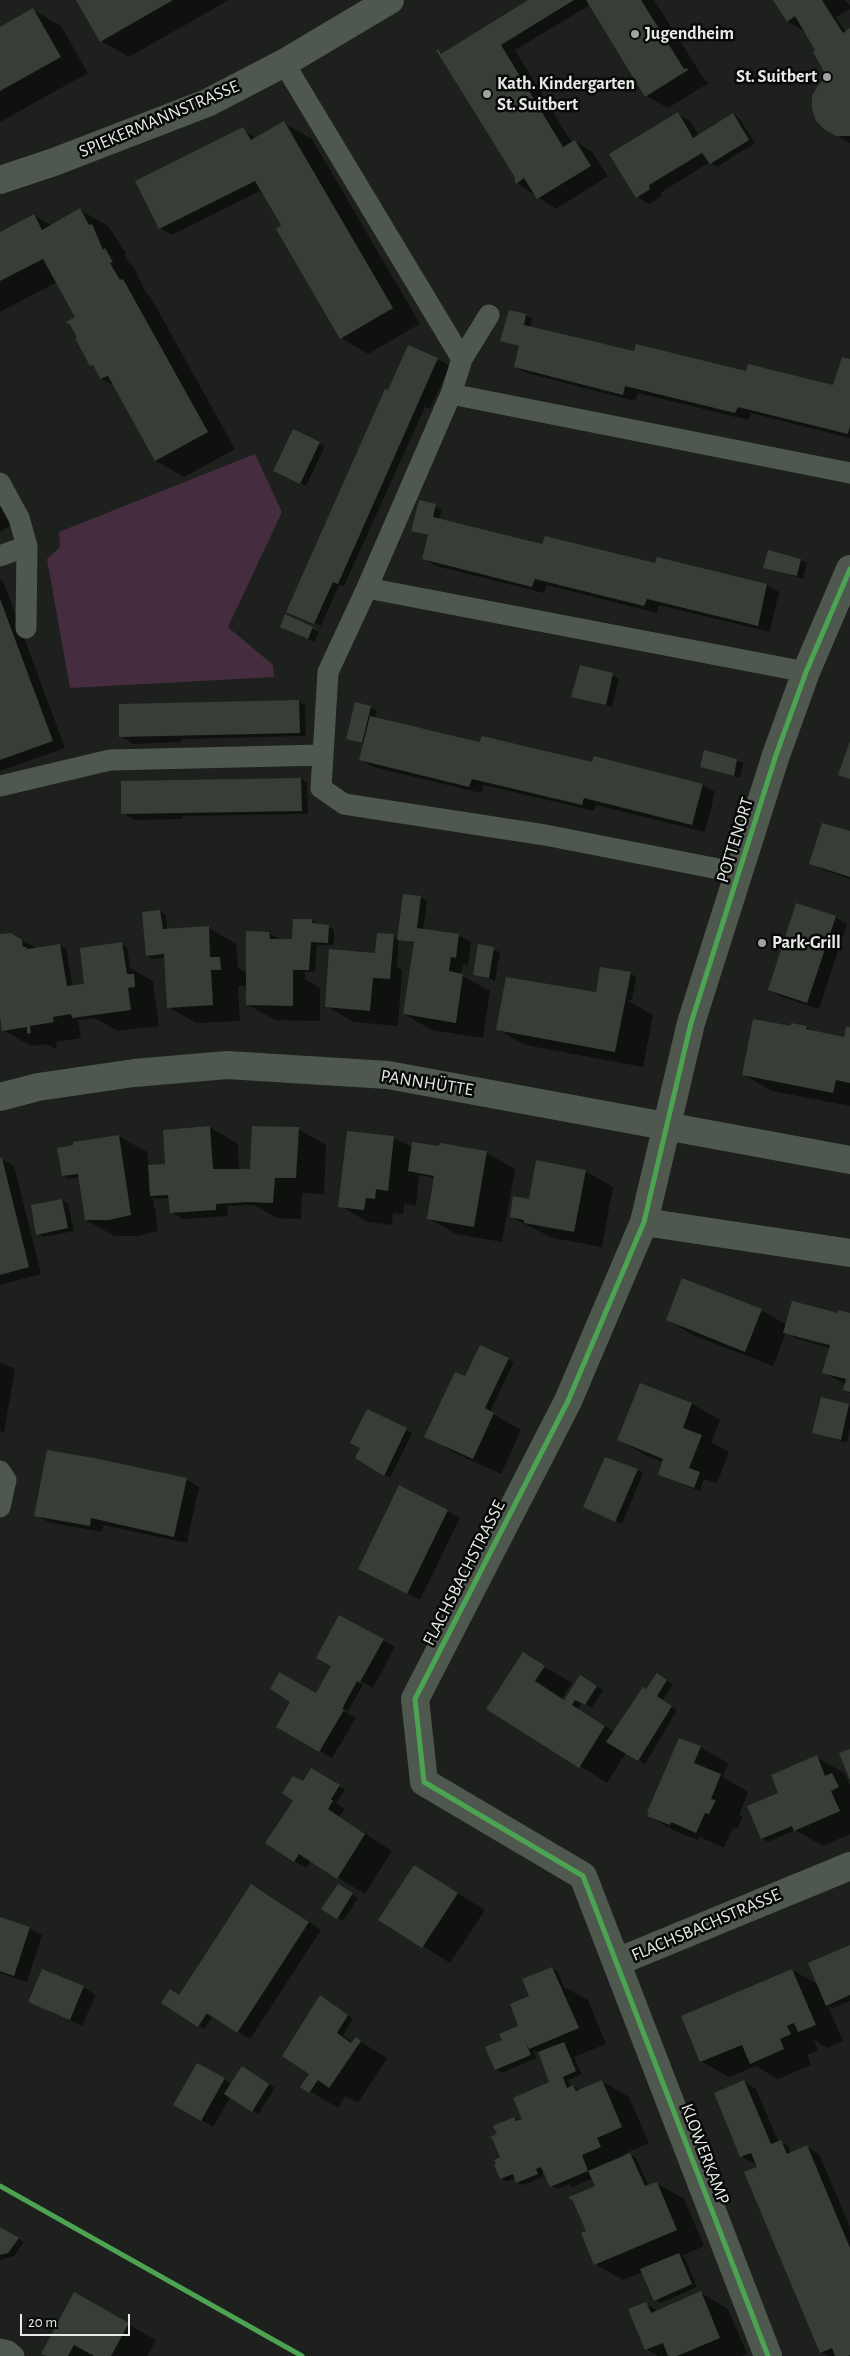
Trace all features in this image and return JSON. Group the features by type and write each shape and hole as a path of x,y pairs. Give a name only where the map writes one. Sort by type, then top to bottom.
{"street":[{"name":"SPIEKERMANNSTRASSE","path":"0,180 54,162 207,103 284,63 390,0"},
{"name":"POTTENORT","path":"666,1125 691,1023 776,754 806,672 850,569"},
{"name":"PANNHÜTTE","path":"0,1097 38,1087 134,1073 227,1065 388,1076 666,1125 850,1160"},
{"name":"FLACHSBACHSTRASSE","path":"666,1125 644,1222 568,1401 415,1699 424,1782 583,1876 617,1962 850,1866"},
{"path":"644,1222 850,1253"},
{"name":"KLOWERKAMP","path":"617,1962 768,2356"}],"lane":[{"path":"284,63 462,359"},
{"path":"489,315 462,359 450,394 367,588 328,672 321,788 344,804 545,835 738,873"},
{"path":"450,394 850,473"},
{"path":"0,483 19,518 27,546 26,628"},
{"path":"0,556 27,546"},
{"path":"367,588 806,672"},
{"path":"0,786 110,760 323,755"},
{"path":"0,1471 6,1480 0,1507"},
{"path":"0,2349 8,2351 14,2356"}],"shaded area":[{"path":"255,454 282,512 228,627 273,665 274,677 70,688 47,559 60,547 59,532"}],"building":[{"path":"76,0 173,0 100,42"},
{"path":"528,0 574,0 501,45 563,147 575,140 591,166 537,199 524,178 516,184 514,179 516,179 436,50 438,49 441,54"},
{"name":"Jugendheim","path":"586,0 641,0 684,69 688,70 645,97"},
{"path":"773,0 822,0 843,33 850,28 850,136 836,136 825,130 816,121 812,109 812,96 818,85 827,77 813,52 815,50 795,16 787,22"},
{"path":"33,8 61,57 0,91 0,27"},
{"path":"678,112 693,138 733,113 749,140 710,164 702,153 649,185 650,189 636,198 609,154"},
{"path":"284,121 393,308 340,339 276,229 281,225 255,181 159,229 135,181 243,127 251,140"},
{"path":"80,208 89,225 92,224 103,250 105,248 113,262 110,263 120,280 123,279 208,432 155,461 108,376 97,380 100,378 93,365 90,366 75,338 77,337 69,323 67,324 66,322 75,317 43,259 0,281 0,232 34,214 42,230"},
{"path":"509,310 526,314 524,325 634,351 636,344 746,371 748,364 833,385 842,357 850,359 850,425 848,434 738,407 735,413 625,386 623,395 514,367 519,346 500,341"},
{"path":"408,345 438,358 338,584 333,582 314,624 286,612 385,389 388,390"},
{"path":"293,429 320,442 300,484 273,471"},
{"path":"419,500 436,504 433,517 542,544 545,536 655,563 657,557 767,584 758,626 647,599 644,606 535,579 532,587 422,559 428,535 411,531"},
{"path":"768,550 801,559 797,576 763,568"},
{"path":"0,599 53,741 0,760"},
{"path":"285,614 313,627 308,639 280,627"},
{"path":"580,665 613,673 606,705 571,697"},
{"path":"299,700 300,733 119,737 119,704"},
{"path":"355,702 371,706 362,743 346,739"},
{"path":"370,716 479,742 482,736 592,762 594,756 703,784 692,825 584,798 582,805 472,779 469,787 359,760"},
{"path":"850,741 850,779 838,775"},
{"path":"704,750 737,759 734,776 700,767"},
{"path":"301,778 302,811 121,814 121,781"},
{"path":"822,823 850,831 850,877 809,864"},
{"path":"403,894 421,896 417,928 459,934 456,958 451,957 449,971 463,974 456,1023 403,1014 414,942 397,940"},
{"path":"796,903 836,916 807,1003 768,990"},
{"path":"160,910 163,929 209,926 210,957 220,957 221,970 211,970 213,1005 167,1008 164,954 146,956 142,912"},
{"path":"293,919 312,919 312,923 329,925 328,943 311,942 309,970 293,970 293,1006 246,1005 246,931 269,932 270,939 292,939"},
{"path":"11,933 22,940 23,947 27,949 60,944 67,986 84,984 80,948 122,942 127,974 134,974 135,987 128,988 131,1010 72,1018 71,1014 53,1017 54,1022 30,1026 31,1033 27,1034 27,1027 2,1031 0,1018 0,934"},
{"path":"377,933 394,934 390,979 373,978 370,1011 325,1007 329,949 375,953"},
{"path":"478,944 494,947 489,978 473,975"},
{"path":"600,967 631,972 615,1052 496,1030 506,977 596,992"},
{"path":"753,1019 791,1026 791,1023 807,1026 806,1029 844,1037 846,1027 850,1027 850,1083 836,1080 833,1093 742,1075"},
{"path":"210,1126 213,1169 250,1169 252,1126 299,1127 296,1178 275,1178 273,1203 216,1204 216,1210 170,1213 168,1195 150,1196 148,1165 165,1164 163,1130"},
{"path":"347,1131 394,1136 388,1191 376,1189 375,1199 366,1198 364,1210 338,1207"},
{"path":"119,1135 131,1215 109,1220 85,1220 78,1174 62,1176 57,1148 73,1145 73,1142"},
{"path":"412,1142 439,1146 440,1143 487,1151 474,1227 427,1219 434,1176 408,1171"},
{"path":"0,1158 2,1158 29,1267 0,1275"},
{"path":"536,1160 586,1170 574,1232 524,1223 524,1220 510,1217 513,1196 529,1199"},
{"path":"62,1199 68,1228 36,1235 31,1205"},
{"path":"682,1278 762,1309 745,1352 666,1320"},
{"path":"792,1301 838,1313 838,1310 850,1313 850,1392 843,1390 846,1379 822,1373 830,1345 783,1333"},
{"path":"480,1345 509,1358 485,1408 494,1413 473,1459 424,1437 455,1372 465,1376"},
{"path":"640,1383 692,1403 683,1428 702,1435 689,1468 700,1472 694,1488 658,1475 663,1459 617,1440"},
{"path":"821,1397 849,1404 841,1440 812,1433"},
{"path":"367,1409 407,1428 384,1476 355,1458 360,1448 350,1443"},
{"path":"47,1450 187,1478 174,1537 91,1518 90,1526 34,1516"},
{"path":"605,1457 638,1469 615,1522 583,1507"},
{"path":"399,1485 448,1510 407,1594 358,1569"},
{"path":"339,1615 384,1639 360,1682 357,1681 342,1709 344,1710 319,1752 276,1727 290,1702 270,1689 279,1672 316,1693 331,1666 316,1658"},
{"path":"523,1652 545,1666 535,1681 564,1700 580,1675 597,1686 585,1705 575,1700 572,1705 605,1726 579,1768 486,1709"},
{"path":"657,1673 667,1680 657,1696 672,1706 638,1761 606,1742 643,1687 646,1689"},
{"path":"679,1738 701,1746 694,1763 721,1774 711,1799 716,1800 709,1814 705,1813 696,1833 671,1822 670,1825 647,1816 649,1813 647,1812"},
{"path":"850,1749 850,1780 839,1753"},
{"path":"817,1755 825,1776 832,1773 839,1787 831,1791 840,1811 794,1831 792,1826 761,1839 747,1806 778,1793 771,1775"},
{"path":"311,1768 340,1785 331,1799 333,1801 328,1809 365,1834 337,1879 299,1854 294,1862 265,1843 293,1801 282,1793 293,1776 303,1781"},
{"path":"414,1865 458,1893 422,1948 378,1920"},
{"path":"251,1884 309,1922 237,2033 207,2013 198,2027 161,2003 170,1989 179,1995"},
{"path":"338,1884 353,1893 337,1919 321,1909"},
{"path":"0,1917 30,1927 14,1976 0,1971"},
{"path":"850,1945 850,1995 826,2006 808,1963"},
{"path":"552,1967 579,2028 529,2049 524,2039 531,2055 495,2070 485,2047 502,2040 499,2034 518,2026 510,2004 529,1996 522,1979"},
{"path":"42,1969 84,1986 70,2020 28,2002"},
{"path":"792,1969 816,2025 798,2032 794,2023 787,2026 791,2034 780,2039 784,2049 750,2064 742,2045 700,2062 681,2016"},
{"path":"320,1995 348,2015 337,2033 351,2043 356,2037 361,2041 329,2088 318,2080 309,2093 300,2087 309,2074 282,2056"},
{"path":"564,2042 576,2071 563,2077 567,2088 573,2085 576,2091 602,2080 622,2127 597,2138 601,2147 582,2155 588,2171 550,2187 541,2167 536,2169 538,2174 516,2183 513,2174 500,2179 494,2165 496,2164 494,2160 500,2157 492,2138 488,2138 497,2134 493,2126 514,2117 516,2121 522,2119 513,2098 549,2082 538,2052"},
{"path":"197,2063 225,2078 201,2121 173,2105"},
{"path":"242,2066 269,2084 252,2112 224,2094"},
{"path":"744,2080 771,2144 781,2140 787,2154 807,2145 850,2248 850,2355 848,2356 835,2356 832,2348 820,2353 744,2172 757,2167 751,2153 740,2157 714,2093"},
{"path":"630,2153 645,2186 657,2182 677,2230 594,2265 581,2233 586,2231 572,2199 570,2200 569,2197 595,2186 588,2171"},
{"path":"0,2227 19,2238 8,2253 0,2255"},
{"path":"679,2253 692,2284 654,2301 640,2269"},
{"path":"701,2291 720,2338 677,2356 668,2356 663,2343 645,2350 628,2309 646,2302 651,2313"},
{"path":"74,2292 129,2323 111,2356 94,2356 74,2345 68,2356 46,2356 41,2354"}],"cycle path":[{"path":"768,2356 583,1876 424,1782 415,1699 568,1401 644,1222 691,1023 776,755 806,672 850,569"},
{"path":"0,2186 302,2356"}],"place":[{"name":"Jugendheim","path":"635,34"},
{"name":"St. Suitbert","path":"827,77"},
{"name":"Kath. Kindergarten St. Suitbert","path":"487,94"},
{"name":"Park-Grill","path":"762,943"}]}
